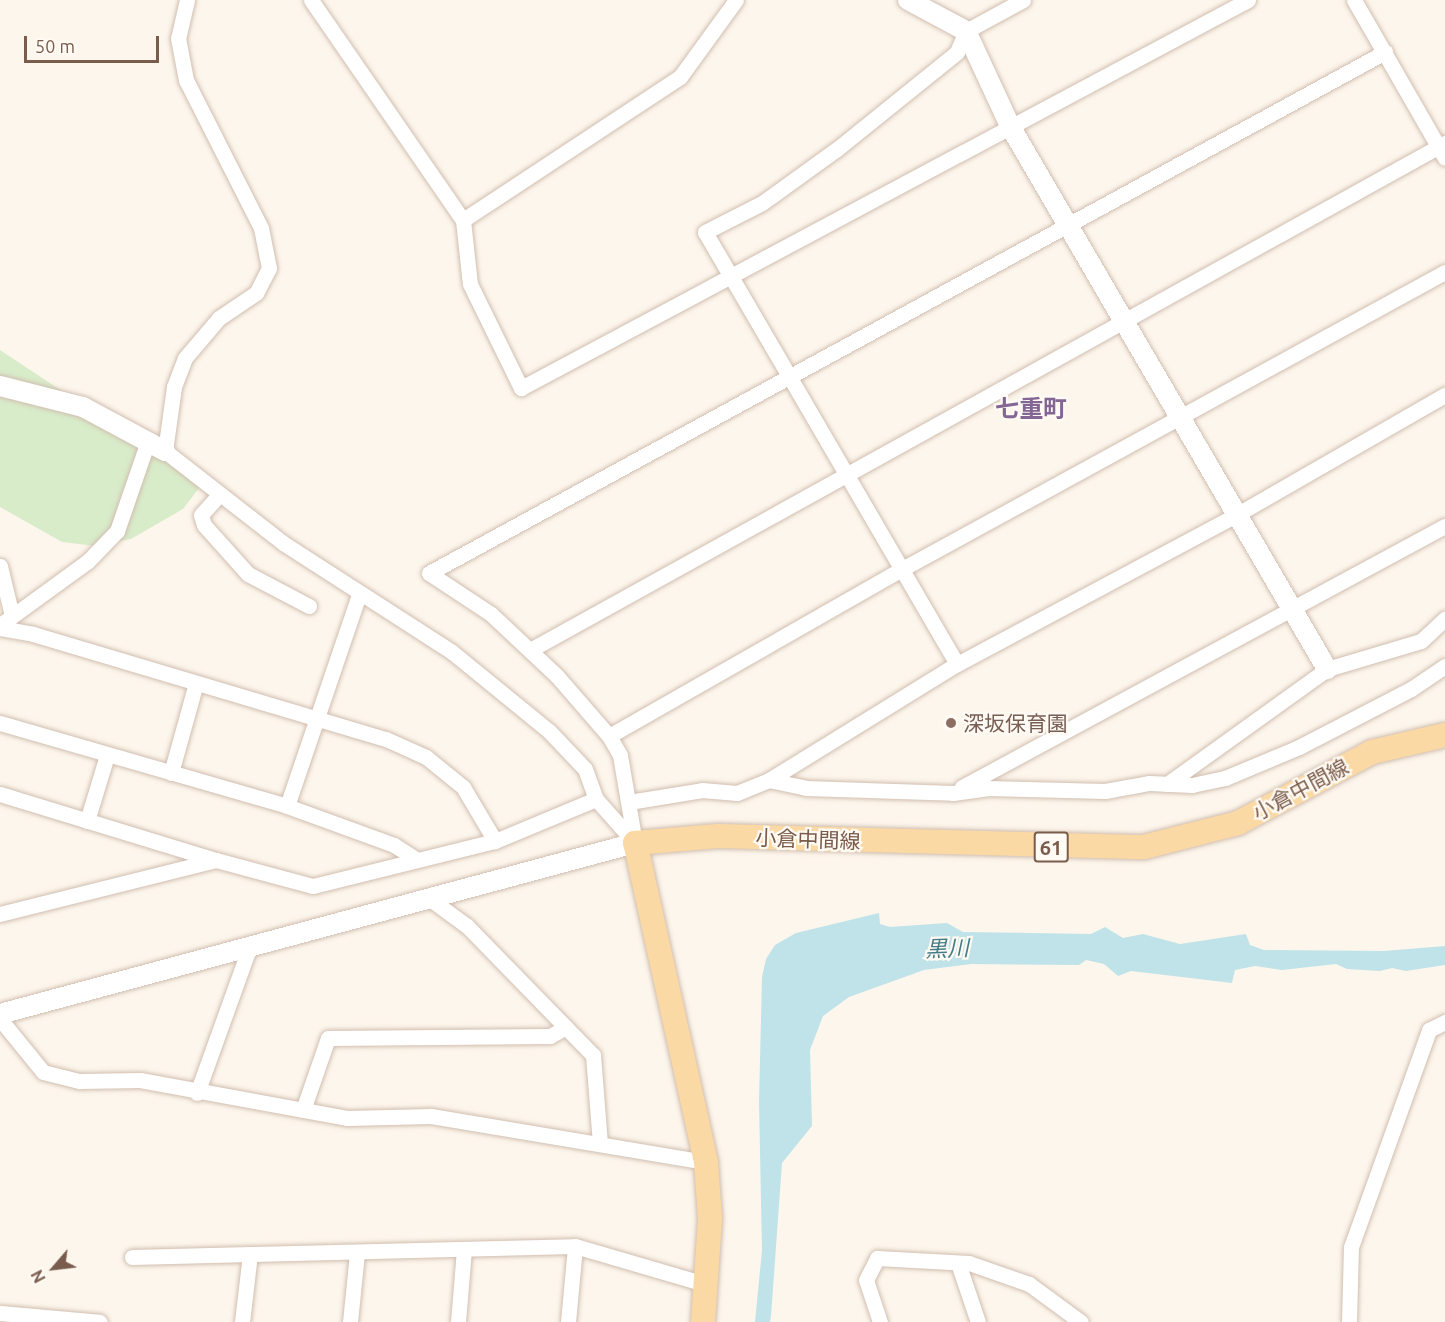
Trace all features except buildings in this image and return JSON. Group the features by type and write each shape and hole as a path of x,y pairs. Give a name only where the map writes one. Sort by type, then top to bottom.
{"main road":[{"name":"小倉中間線","path":"635,843 718,836 1144,847 1238,823 1372,752 1445,735"},
{"path":"635,843 706,1162 710,1218 708,1285 703,1322"}],"street":[{"path":"4,623 88,561 117,531 156,448 185,358 219,318 256,293 269,268 261,228 186,80 178,38 187,0"},
{"path":"310,0 463,220 470,285 521,388 731,278 1248,0"},
{"path":"463,220 680,77 731,13 736,0"},
{"path":"908,0 966,32 1010,126 1122,322 1327,669"},
{"path":"957,664 792,377 705,232 762,203 837,149 957,52 966,32 1023,0"},
{"path":"530,650 1122,322 1443,149 1354,0"},
{"path":"635,843 620,755 609,736 530,650 491,615 429,573 1385,52"},
{"path":"609,736 902,568 1445,272"},
{"path":"0,386 82,407 156,448 218,496 359,594 452,652 549,731 585,769 596,799 635,843"},
{"path":"629,801 702,790 737,793 769,780 957,664 1236,515 1445,395"},
{"path":"218,496 201,515 204,525 248,574 309,606"},
{"path":"953,793 1445,526"},
{"path":"0,566 4,623"},
{"path":"287,806 315,717 359,594"},
{"path":"1167,784 1327,669 1420,641 1445,619"},
{"path":"4,623 196,683 315,717 386,740 426,757 463,787 495,841"},
{"path":"769,780 806,788 953,793 987,788 1105,791 1149,783 1192,785 1225,778 1288,752 1411,689 1445,666"},
{"path":"171,773 196,683"},
{"path":"0,723 287,806 394,845 414,858"},
{"path":"87,821 107,755"},
{"path":"0,794 216,860 313,886 414,858 495,841 596,799"},
{"path":"0,1014 635,843"},
{"path":"0,914 216,860"},
{"path":"430,899 467,926 593,1055 600,1143"},
{"path":"197,1093 250,946"},
{"path":"0,1019 43,1072 80,1081 140,1080 197,1093 347,1118 431,1116 706,1162"},
{"path":"1349,1322 1351,1247 1429,1030 1445,1022"},
{"path":"303,1110 328,1038 550,1036 566,1027"},
{"path":"132,1257 575,1246 708,1285"},
{"path":"568,1322 575,1246"},
{"path":"458,1322 464,1249"},
{"path":"350,1322 357,1253"},
{"path":"242,1322 250,1254"},
{"path":"880,1322 866,1280 877,1258 958,1263 1029,1284 1081,1322"},
{"path":"958,1263 978,1322"},
{"path":"0,1313 100,1322"}],"green space":[{"path":"0,350 71,397 167,442 198,471 199,488 183,509 131,539 95,546 62,542 0,507"}],"water":[{"name":"黒川","path":"879,913 880,924 890,927 947,923 963,932 1091,934 1105,927 1123,938 1143,934 1180,944 1246,934 1250,945 1264,950 1384,951 1445,946 1445,965 1406,971 1392,968 1380,971 1347,969 1336,964 1282,970 1255,966 1235,970 1232,983 1131,971 1118,976 1104,964 1086,960 1079,965 971,964 924,970 849,997 823,1016 810,1050 812,1126 782,1163 770,1322 755,1322 762,1250 759,1102 762,977 766,959 775,945 796,933"}],"place":[{"name":"深坂保育園","path":"951,723"}],"district":[{"name":"七重町","path":"1031,409"}]}
